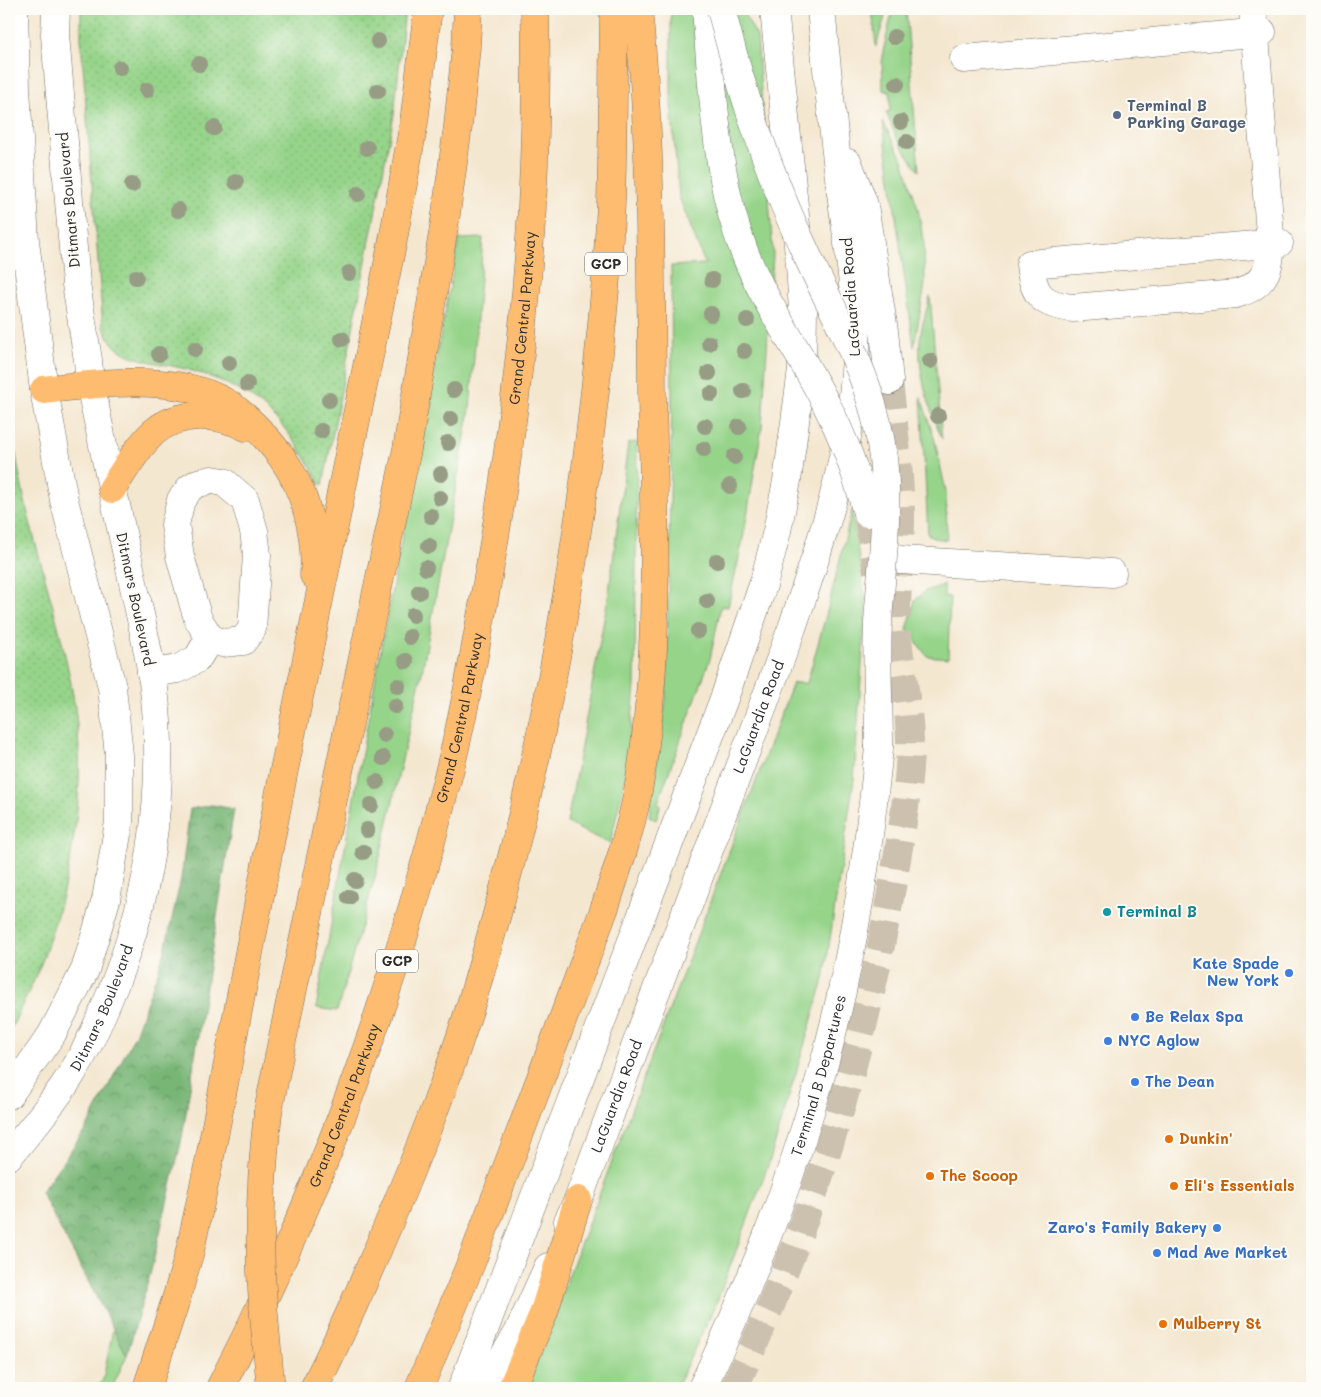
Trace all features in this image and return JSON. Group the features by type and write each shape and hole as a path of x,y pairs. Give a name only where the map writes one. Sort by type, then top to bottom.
{"highway":[{"path":"147,1388 178,1296 199,1209 283,775 395,232 414,122 428,9"},
{"path":"271,1388 261,1273 260,1232 261,1190 268,1112 407,450 445,221 459,116 468,9"},
{"name":"Grand Central Parkway","path":"220,1388 272,1282 342,1115 397,960 447,783 468,686 500,510 519,359 531,221 535,133 535,9"},
{"name":"GCP","path":"314,1388 364,1280 434,1110 471,1006 527,794 563,620 580,518 593,412 604,305 611,204 614,9"},
{"path":"419,1388 474,1254 604,910 625,845 640,781 652,679 654,571 651,293 646,102 638,9"},
{"path":"44,390 117,382 149,383 181,387 214,396 239,411 269,442 284,461 301,492 315,546 313,595 283,775"},
{"path":"112,488 136,452 154,432 177,420 199,416 225,418 252,430 269,442"},
{"path":"512,1388 544,1312 578,1200"}],"street":[{"name":"Ditmars Boulevard","path":"9,1095 52,1034 85,970 106,900 119,822 119,755 112,687 64,500 44,390 26,241 16,88 14,9"},
{"name":"Ditmars Boulevard","path":"9,1156 71,1075 96,1029 119,975 136,924 150,859 157,803 158,748 154,688 90,384 76,284 55,35 56,9"},
{"path":"706,9 720,162 725,192 735,225 744,252 761,286 831,413 854,468 867,513"},
{"name":"Terminal B Departures","path":"702,1388 727,1335 767,1238 796,1158 818,1088 839,1006 857,916 870,835 879,747 878,625 886,509 883,454 878,425 862,372 801,244 766,159 735,66 721,9"},
{"path":"462,1388 725,696 764,582 777,531 787,481 801,379 803,310 774,9"},
{"name":"LaGuardia Road","path":"484,1388 518,1334 578,1200 792,628 821,539 842,456 854,385 855,319 853,283 832,122 821,9"},
{"path":"964,59 1257,21 1270,240 1271,247 1269,263 1262,279 1247,291 1236,294 1073,308 1056,306 1040,297 1036,290 1030,264 1259,244 1269,244 1279,243"},
{"path":"832,122 864,205 884,331 889,381"},
{"path":"212,480 224,482 245,500 254,531 256,555 252,629 243,641 222,643 210,638 198,619 180,556 175,525 181,500 190,488 198,483 212,480"},
{"path":"900,560 1112,573"},
{"path":"151,673 178,669 197,659 210,638"}],"green space":[{"path":"81,9 405,9 394,115 323,485 320,484 284,428 261,405 226,383 203,374 144,360 124,353 114,345 103,327 81,40"},
{"path":"671,9 741,9 757,36 773,254 762,427 743,539 728,607 721,606 710,659 658,802 660,807 656,820 649,816 666,697 672,396 671,266 705,264 679,197 671,104"},
{"path":"872,9 887,9 876,47"},
{"path":"893,9 906,9 919,171 897,139 886,112 890,111 890,92 883,90 882,56"},
{"path":"883,122 903,160 918,209 924,245 925,284 914,347"},
{"path":"483,238 470,409 422,672 377,870 337,1011 316,1008 383,637 459,239"},
{"path":"930,296 942,439 925,389 920,364 920,338"},
{"path":"921,397 935,441 946,492 947,540 933,538 928,534"},
{"path":"9,419 27,509 56,617 71,683 79,748 79,781 73,844 59,906 40,966 9,1031"},
{"path":"637,442 635,685 628,766 610,844 567,823 609,592 628,443"},
{"path":"852,510 866,605 854,779 824,979 770,1160 718,1299 676,1388 526,1388 793,683 807,683"},
{"path":"944,585 944,596 950,597 948,658 927,656 907,630 915,600 925,591"},
{"path":"212,805 234,809 182,1138 151,1271 127,1355 41,1192 86,1129 135,1035 164,954 181,879 190,809"},
{"path":"113,1329 127,1355 112,1388 96,1388 103,1380"}],"tunnel":[{"path":"734,1388 784,1273 826,1156 861,1036 875,975 902,832 909,770 910,732 899,649 897,603 901,516 898,465 889,381"},
{"path":"867,513 877,571"}],"place":[{"name":"Terminal B Parking Garage","path":"1117,115"},
{"name":"Terminal B","path":"1107,912"},
{"name":"Kate Spade New York","path":"1289,973"},
{"name":"Be Relax Spa","path":"1135,1017"},
{"name":"NYC Aglow","path":"1108,1041"},
{"name":"The Dean","path":"1135,1082"},
{"name":"Dunkin'","path":"1169,1139"},
{"name":"The Scoop","path":"930,1176"},
{"name":"Eli's Essentials","path":"1174,1186"},
{"name":"Zaro's Family Bakery","path":"1217,1228"},
{"name":"Mad Ave Market","path":"1157,1253"},
{"name":"Mulberry St","path":"1163,1324"}]}
